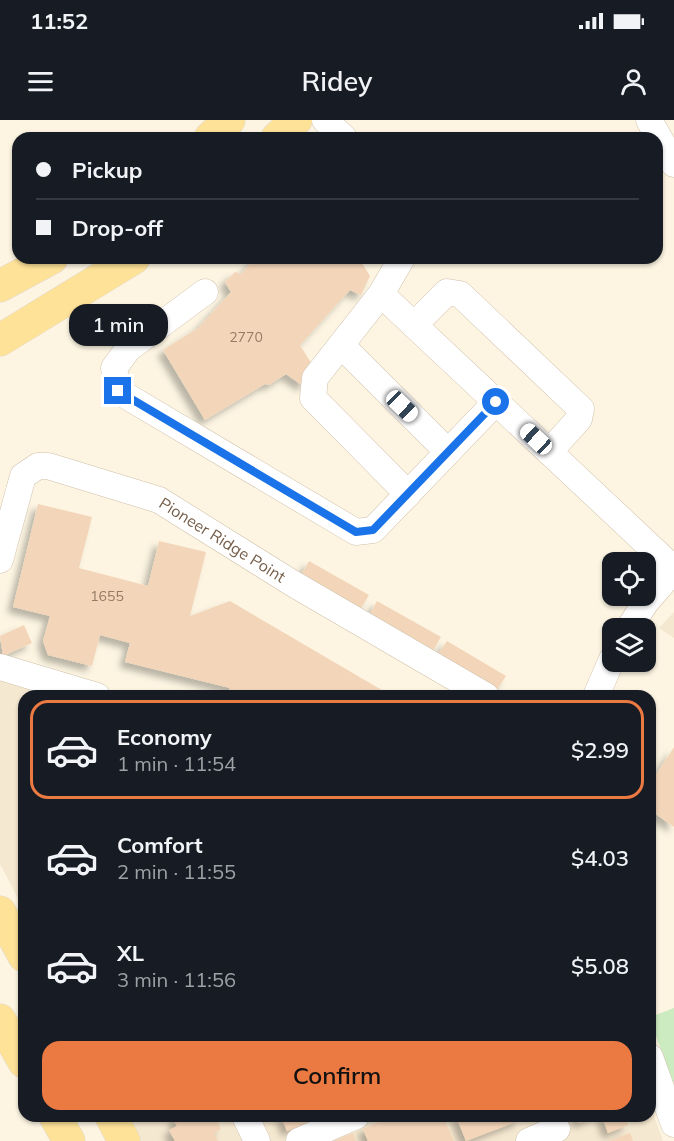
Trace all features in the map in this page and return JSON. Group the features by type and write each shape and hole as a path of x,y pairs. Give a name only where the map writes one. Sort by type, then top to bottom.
{"main road":[{"path":"216,132 229,120"},
{"path":"283,132 296,120"},
{"path":"0,286 40,264"},
{"path":"0,340 124,264"},
{"path":"0,912 18,945"},
{"path":"0,1020 18,1052"},
{"path":"58,1122 69,1141"},
{"path":"114,1122 124,1141"}],"street":[{"path":"325,120 338,132"},
{"path":"663,145 674,164"},
{"path":"398,264 381,294 315,378 313,398 408,494"},
{"path":"205,292 128,349 114,368 118,391 356,532 373,530 496,402"},
{"path":"414,325 447,292 460,294 581,409 579,420 549,452"},
{"path":"381,294 674,569 636,618"},
{"path":"341,345 448,452"},
{"name":"Pioneer Ridge Point","path":"0,560 23,476 38,466 48,466 159,500 292,583 476,690"},
{"path":"0,667 77,690"},
{"path":"599,690 606,672"},
{"path":"656,1074 674,1124"},
{"path":"248,1122 257,1141"},
{"path":"299,1141 342,1122"},
{"path":"529,1141 557,1129"}],"shaded area":[{"path":"674,612 674,638 659,628"},
{"path":"0,679 35,690 18,690 18,898 0,864"},
{"path":"656,1121 663,1141 138,1141 128,1122"}],"green space":[{"path":"674,1008 674,1084 656,1036 656,1015"}],"building":[{"path":"250,264 363,264 370,276 361,295 350,290 300,345 313,366 303,386 286,374 205,420 163,350 198,328 231,292 225,282 235,272 241,274"},
{"path":"38,504 92,517 79,568 148,586 159,541 206,552 190,616 230,601 382,690 229,690 230,688 125,662 130,643 100,635 92,666 48,655 43,641 50,616 13,607"},
{"path":"309,561 369,595 360,610 300,577"},
{"path":"377,601 441,637 432,652 369,616"},
{"path":"24,625 32,643 3,656 0,636"},
{"path":"447,641 506,676 497,690 494,690 437,656"},
{"path":"674,747 674,827 656,814 656,775"},
{"path":"175,1122 218,1122 221,1129 214,1133 218,1141 175,1141 169,1130 177,1126"},
{"path":"283,1122 307,1122 287,1131"},
{"path":"380,1122 446,1122 454,1141 368,1141 363,1129"},
{"path":"458,1122 516,1122 466,1141"},
{"path":"604,1122 627,1122 628,1125 608,1133"},
{"path":"353,1133 356,1141 334,1141"},
{"path":"630,1133 633,1141 609,1141"}],"route":[{"path":"118,391 356,532 373,530 496,402"}]}
